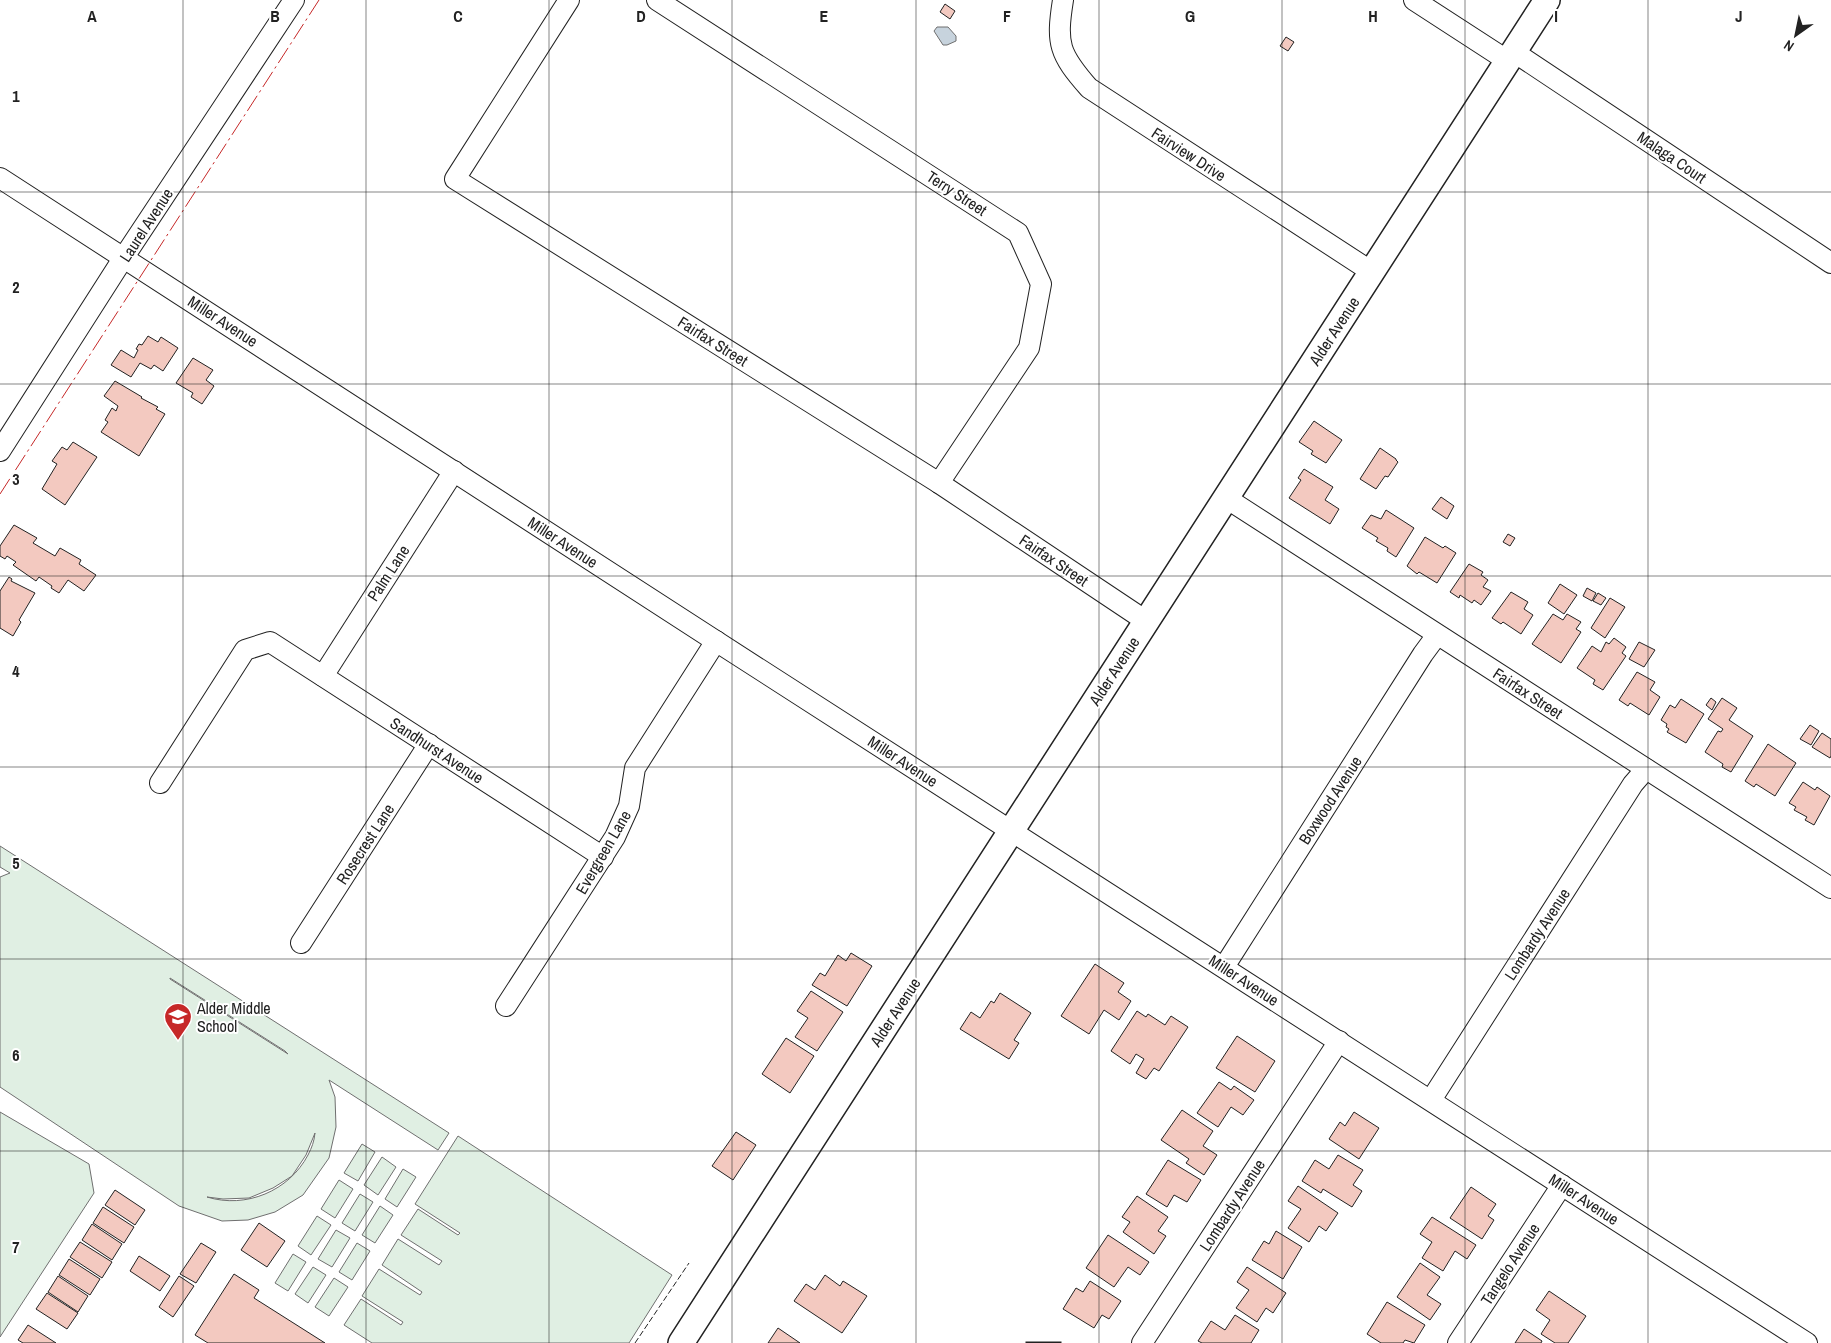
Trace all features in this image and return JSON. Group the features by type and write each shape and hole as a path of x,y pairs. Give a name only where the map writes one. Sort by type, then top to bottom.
{"main road":[{"name":"Alder Avenue","path":"681,1343 1547,0"}],"street":[{"name":"Laurel Avenue","path":"0,451 124,257 294,0"},
{"name":"Fairfax Street","path":"569,0 455,179 939,483 1146,621"},
{"name":"Terry Street","path":"657,0 1018,232 1041,284 1029,348 939,483"},
{"name":"Fairview Drive","path":"1063,0 1059,28 1060,44 1071,69 1088,88 1372,272"},
{"name":"Malaga Court","path":"1414,0 1511,56 1831,263"},
{"name":"Miller Avenue","path":"0,178 1807,1343"},
{"name":"Palm Lane","path":"323,676 454,471"},
{"name":"Fairfax Street","path":"1226,498 1831,888"},
{"name":"Boxwood Avenue","path":"1224,967 1437,635"},
{"name":"Evergreen Lane","path":"506,1006 603,858 629,806 635,768 716,641"},
{"name":"Sandhurst Avenue","path":"160,783 245,650 270,642 603,858"},
{"name":"Rosecrest Lane","path":"301,943 429,744"},
{"name":"Lombardy Avenue","path":"1431,1100 1633,784 1646,769"},
{"name":"Lombardy Avenue","path":"1142,1343 1339,1041"},
{"name":"Tangelo Avenue","path":"1458,1343 1562,1185"}],"green space":[{"path":"0,846 449,1133 438,1150 329,1080 335,1097 336,1127 329,1158 303,1195 275,1212 248,1220 222,1221 179,1206 0,1087 0,877 10,873 0,867","holes":["170,978 288,1054 170,979","315,1133 308,1155 300,1168 292,1176 306,1155","292,1176 265,1194 251,1198 237,1201 207,1197 223,1199 249,1198 273,1188"]},
{"path":"0,1112 89,1164 94,1193 0,1337"},
{"path":"458,1136 672,1275 629,1343 372,1343 344,1325 361,1299 401,1325 403,1322 362,1296 379,1269 420,1295 422,1292 382,1265 398,1239 439,1265 442,1261 401,1235 418,1209 458,1235 460,1233 415,1204"},
{"path":"362,1144 375,1152 358,1181 344,1173"},
{"path":"382,1157 396,1167 378,1195 364,1185"},
{"path":"403,1169 416,1177 397,1207 385,1199"},
{"path":"339,1180 353,1189 335,1218 321,1209"},
{"path":"360,1194 373,1202 355,1231 342,1223"},
{"path":"380,1206 393,1215 375,1243 362,1235"},
{"path":"317,1216 331,1225 311,1255 298,1246"},
{"path":"336,1230 350,1238 332,1267 318,1259"},
{"path":"357,1243 370,1251 352,1280 339,1272"},
{"path":"293,1254 306,1262 288,1291 275,1283"},
{"path":"313,1267 326,1275 308,1303 295,1294"},
{"path":"334,1278 348,1287 329,1316 315,1307"}],"shaded area":[{"path":"937,27 948,27 956,36 956,41 943,45 934,31"}],"building":[{"path":"945,4 955,11 950,19 940,12"},
{"path":"1286,37 1294,42 1288,51 1280,46"},
{"path":"148,336 158,342 161,337 178,348 163,371 154,365 151,369 140,363 131,377 111,365 121,350 134,358 139,344 142,345"},
{"path":"193,358 213,370 206,380 214,386 202,404 191,397 193,393 176,383"},
{"path":"115,381 158,407 156,409 165,414 139,456 101,432 108,422 105,420 112,408 116,411 118,406 104,396"},
{"path":"1314,421 1342,440 1326,463 1311,454 1313,451 1299,442"},
{"path":"73,442 97,457 65,505 42,489 57,464 52,461 62,447 67,450"},
{"path":"1380,448 1398,462 1388,477 1385,476 1376,489 1360,479"},
{"path":"1304,469 1333,487 1325,500 1339,509 1330,524 1289,498 1301,480 1298,478"},
{"path":"1441,497 1454,506 1447,519 1432,509"},
{"path":"1386,510 1414,528 1396,557 1387,551 1388,548 1376,541 1378,538 1362,528 1371,515 1381,519"},
{"path":"14,525 37,538 33,543 55,556 60,548 81,560 79,564 96,575 84,591 68,580 59,593 39,577 36,581 13,565 16,562 7,556 5,559 0,556 0,546"},
{"path":"1508,534 1515,538 1510,546 1503,542"},
{"path":"1425,537 1443,548 1445,546 1456,553 1437,583 1419,572 1417,574 1407,566"},
{"path":"1469,564 1483,572 1481,575 1488,580 1483,587 1491,591 1481,605 1474,600 1472,603 1460,595 1459,598 1450,592"},
{"path":"9,577 12,579 11,581 35,593 19,620 21,622 13,636 0,628 0,591"},
{"path":"1560,584 1577,595 1564,614 1548,603"},
{"path":"1587,588 1596,593 1592,601 1583,596"},
{"path":"1511,592 1528,602 1524,609 1533,615 1521,634 1503,622 1501,624 1492,618"},
{"path":"1598,593 1606,598 1601,605 1593,601"},
{"path":"1610,598 1625,607 1605,638 1591,628"},
{"path":"1553,614 1563,620 1567,614 1581,622 1576,629 1581,632 1561,663 1532,644"},
{"path":"1614,638 1626,647 1622,653 1626,656 1603,690 1593,684 1595,680 1577,668 1592,646 1601,652 1606,642 1609,644"},
{"path":"1639,642 1655,650 1644,667 1629,659"},
{"path":"1637,672 1655,682 1650,690 1660,697 1649,715 1630,703 1628,706 1619,700"},
{"path":"1711,698 1716,702 1712,710 1706,705"},
{"path":"1722,698 1737,708 1729,720 1753,736 1731,772 1722,767 1723,764 1705,752 1718,731 1721,732 1723,729 1708,719"},
{"path":"1681,699 1704,714 1686,743 1667,732 1669,729 1666,727 1667,724 1661,720 1670,705 1675,708"},
{"path":"1810,725 1819,731 1811,745 1800,739"},
{"path":"1822,733 1831,739 1830,758 1812,747"},
{"path":"1768,744 1796,763 1775,796 1756,784 1754,787 1745,781"},
{"path":"1803,782 1815,790 1817,787 1830,796 1814,825 1805,820 1807,817 1794,810 1796,807 1789,803"},
{"path":"851,953 872,966 847,1006 812,985 820,973 825,976 838,955 846,961"},
{"path":"1095,964 1124,983 1118,992 1131,1001 1119,1020 1104,1010 1089,1034 1061,1016"},
{"path":"811,991 843,1012 817,1051 795,1037 808,1018 797,1011"},
{"path":"1000,993 1031,1013 1014,1040 1019,1043 1009,1059 960,1029 971,1012 980,1018 991,1001 994,1003"},
{"path":"1137,1011 1146,1017 1148,1014 1165,1025 1171,1016 1188,1027 1159,1071 1154,1068 1146,1079 1136,1073 1144,1059 1136,1054 1130,1064 1111,1051"},
{"path":"1237,1036 1275,1061 1255,1092 1216,1068"},
{"path":"786,1038 814,1056 790,1093 762,1074"},
{"path":"1219,1082 1231,1090 1234,1086 1254,1100 1243,1115 1231,1107 1218,1127 1197,1113"},
{"path":"1182,1110 1213,1131 1203,1146 1217,1155 1204,1175 1186,1163 1189,1159 1161,1140"},
{"path":"1354,1112 1379,1128 1359,1159 1329,1139 1340,1122 1345,1126"},
{"path":"736,1132 756,1145 733,1180 712,1166"},
{"path":"1338,1155 1363,1170 1353,1185 1362,1191 1352,1207 1323,1189 1321,1193 1302,1181 1315,1160 1329,1169"},
{"path":"1168,1160 1201,1180 1187,1202 1174,1195 1167,1207 1146,1194"},
{"path":"1298,1186 1338,1213 1326,1231 1319,1226 1309,1242 1288,1228 1301,1209 1288,1201"},
{"path":"1471,1187 1496,1204 1488,1216 1494,1220 1482,1239 1450,1218"},
{"path":"115,1190 145,1210 135,1225 105,1205"},
{"path":"1137,1196 1168,1217 1158,1231 1166,1236 1154,1254 1123,1232 1130,1222 1122,1217"},
{"path":"103,1207 134,1227 124,1243 93,1223"},
{"path":"1432,1217 1476,1245 1467,1259 1455,1251 1443,1271 1422,1258 1432,1242 1420,1234"},
{"path":"259,1223 285,1241 267,1267 241,1250"},
{"path":"92,1224 122,1244 112,1260 82,1240"},
{"path":"1276,1231 1302,1247 1283,1279 1252,1260 1264,1241 1269,1244"},
{"path":"1108,1235 1149,1262 1140,1275 1128,1267 1114,1287 1086,1268"},
{"path":"80,1242 112,1262 102,1278 70,1257"},
{"path":"201,1243 216,1252 196,1283 180,1274"},
{"path":"139,1256 170,1276 160,1291 130,1271"},
{"path":"69,1259 100,1279 90,1295 59,1275"},
{"path":"1420,1263 1440,1277 1427,1295 1441,1304 1430,1320 1397,1297"},
{"path":"1247,1267 1286,1293 1273,1313 1266,1308 1257,1322 1236,1308 1249,1290 1237,1282"},
{"path":"234,1274 259,1290 254,1298 325,1343 208,1343 195,1335"},
{"path":"825,1275 840,1286 843,1281 867,1296 842,1333 794,1301 806,1284 815,1290"},
{"path":"58,1276 88,1296 78,1312 48,1292"},
{"path":"179,1276 194,1286 173,1317 159,1307"},
{"path":"1090,1281 1121,1301 1109,1319 1102,1315 1094,1328 1063,1309 1076,1288 1083,1292"},
{"path":"1549,1291 1586,1316 1568,1343 1555,1343 1541,1334 1550,1320 1536,1310"},
{"path":"47,1293 78,1313 67,1329 36,1309"},
{"path":"1387,1302 1425,1325 1414,1343 1405,1340 1403,1343 1381,1343 1367,1334"},
{"path":"1235,1315 1259,1330 1251,1343 1202,1343 1198,1341 1211,1321 1225,1330"},
{"path":"28,1325 56,1343 23,1343 18,1340"},
{"path":"778,1328 800,1343 768,1343"},
{"path":"1524,1329 1542,1341 1541,1343 1515,1343"},
{"path":"1061,1342 1061,1343 1026,1343"}],"fence":[{"path":"635,1343 689,1263"}],"power":[{"path":"0,494 319,0"}],"place":[{"name":"Alder Middle School","path":"178,1041"}]}
